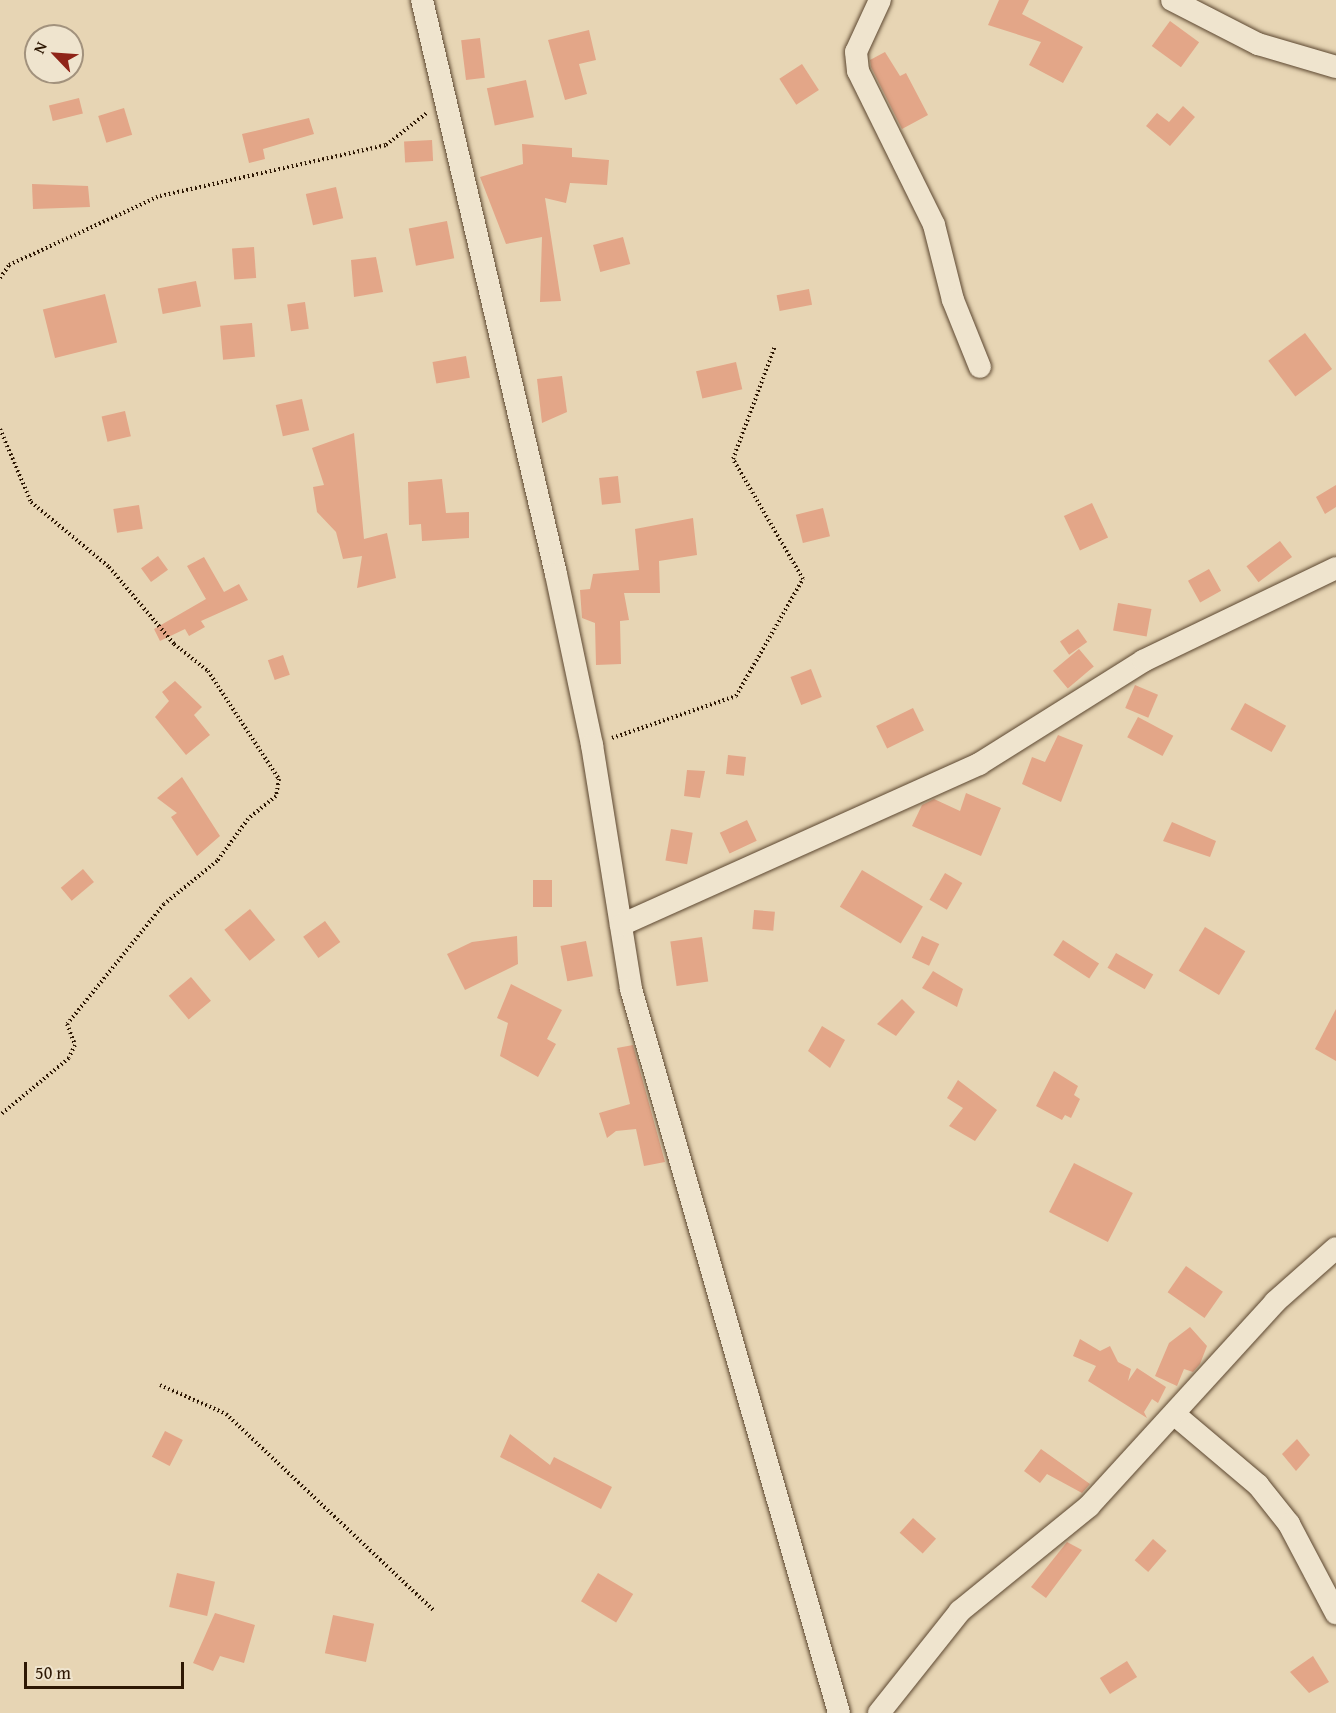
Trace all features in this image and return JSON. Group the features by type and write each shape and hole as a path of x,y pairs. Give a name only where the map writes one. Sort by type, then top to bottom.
{"street":[{"path":"422,0 452,123 592,745 631,989 839,1713"},
{"path":"880,0 856,52 858,71 934,225 953,300 980,367"},
{"path":"1172,0 1258,44 1336,67"},
{"path":"621,925 979,764 1143,661 1336,568"},
{"path":"879,1713 960,1611 1089,1506 1275,1302 1336,1248"},
{"path":"1174,1414 1258,1485 1289,1524 1336,1613"}],"path":[{"path":"0,278 9,266 160,196 386,145 429,111 452,123"},
{"path":"592,745 736,696 803,579 733,459 775,346"},
{"path":"0,429 31,502 109,567 174,644 208,671 279,779 276,796 248,819 217,861 164,904 67,1024 75,1046 69,1058 0,1115"},
{"path":"160,1385 226,1414 434,1611"}],"building":[{"path":"999,0 1029,0 1022,14 1083,47 1063,83 1029,65 1041,42 988,25"},
{"path":"1170,21 1199,42 1181,67 1152,46"},
{"path":"589,30 596,60 579,64 587,94 565,100 548,40"},
{"path":"480,38 485,78 466,80 461,40"},
{"path":"885,52 900,76 906,73 928,115 902,129 871,67 870,60"},
{"path":"802,64 819,90 796,105 779,79"},
{"path":"526,80 534,117 495,125 487,88"},
{"path":"79,98 83,114 53,121 49,105"},
{"path":"1183,106 1195,117 1170,146 1146,126 1157,113 1169,122"},
{"path":"124,108 132,135 106,143 98,116"},
{"path":"309,118 314,134 263,149 265,159 249,163 242,134"},
{"path":"432,140 433,161 405,162 404,141"},
{"path":"522,144 572,148 572,157 609,160 607,185 570,183 566,203 545,198 561,301 540,302 542,237 506,244 480,177 523,164"},
{"path":"32,184 88,186 90,207 33,209"},
{"path":"336,187 343,218 313,225 306,194"},
{"path":"447,221 454,258 416,266 409,228"},
{"path":"623,237 630,264 600,272 593,245"},
{"path":"254,247 256,278 234,279 232,249"},
{"path":"376,257 383,292 354,297 351,260"},
{"path":"196,281 201,307 163,314 158,288"},
{"path":"809,289 812,305 780,311 777,295"},
{"path":"105,294 117,343 55,358 43,309"},
{"path":"305,302 309,329 291,331 287,305"},
{"path":"252,323 255,357 223,360 220,326"},
{"path":"1305,333 1332,369 1295,397 1268,361"},
{"path":"466,356 470,378 436,384 433,362"},
{"path":"736,362 742,389 702,399 696,371"},
{"path":"562,376 567,412 542,423 537,379"},
{"path":"302,399 309,430 283,436 276,405"},
{"path":"125,411 131,436 107,442 102,416"},
{"path":"354,433 364,539 387,533 396,578 357,588 362,556 343,559 336,532 317,512 313,487 324,485 312,448"},
{"path":"618,476 621,503 602,505 599,478"},
{"path":"442,479 446,513 469,512 469,538 422,541 421,524 409,525 408,482"},
{"path":"1336,485 1336,507 1325,514 1316,497"},
{"path":"1092,503 1108,537 1080,551 1064,516"},
{"path":"139,505 143,529 117,533 113,509"},
{"path":"823,508 830,536 803,543 796,515"},
{"path":"693,518 697,555 659,561 660,593 624,593 629,620 620,621 621,664 596,665 595,623 582,618 580,590 590,589 593,574 639,570 635,529"},
{"path":"1280,541 1292,557 1258,582 1246,566"},
{"path":"158,556 168,570 151,582 141,568"},
{"path":"204,557 224,592 239,584 248,600 201,621 205,627 189,636 185,629 160,641 154,629 206,599 187,566"},
{"path":"1209,569 1221,591 1200,603 1188,581"},
{"path":"1118,603 1151,609 1147,636 1113,631"},
{"path":"1078,629 1087,642 1069,655 1060,642"},
{"path":"1079,649 1094,667 1068,688 1053,671"},
{"path":"283,655 290,675 275,680 268,660"},
{"path":"811,669 822,697 801,705 790,677"},
{"path":"175,681 202,707 194,715 210,735 186,755 155,717 169,701 162,692"},
{"path":"1135,685 1158,695 1148,718 1125,708"},
{"path":"1245,703 1286,726 1272,752 1230,729"},
{"path":"913,708 924,730 887,748 876,726"},
{"path":"1138,717 1173,736 1163,756 1127,737"},
{"path":"1058,735 1083,745 1061,802 1022,784 1032,757 1045,762"},
{"path":"728,755 746,757 744,776 726,774"},
{"path":"687,770 705,771 700,798 684,796"},
{"path":"182,777 220,836 197,856 171,817 177,813 157,798"},
{"path":"966,793 1001,808 981,856 912,826 922,805 934,799 960,811"},
{"path":"747,820 757,841 730,854 720,833"},
{"path":"1172,822 1216,841 1210,857 1163,841"},
{"path":"671,829 693,833 687,864 665,861"},
{"path":"83,869 94,882 72,901 61,888"},
{"path":"862,870 923,907 901,943 840,907"},
{"path":"945,873 962,883 947,910 930,900"},
{"path":"533,880 552,880 552,907 533,907"},
{"path":"250,909 275,940 250,961 224,930"},
{"path":"754,910 775,912 773,931 752,929"},
{"path":"325,921 340,942 318,958 303,937"},
{"path":"1205,927 1245,951 1219,995 1179,971"},
{"path":"517,936 518,964 465,990 447,954 472,942"},
{"path":"922,936 939,944 929,966 912,958"},
{"path":"702,937 708,982 677,986 670,941"},
{"path":"1063,940 1099,963 1089,979 1053,955"},
{"path":"586,941 593,976 567,981 560,946"},
{"path":"1116,953 1153,974 1145,989 1108,968"},
{"path":"933,971 963,989 957,1007 922,988"},
{"path":"191,977 211,1001 189,1019 169,996"},
{"path":"511,984 562,1010 547,1039 556,1044 538,1077 500,1056 508,1023 497,1018"},
{"path":"902,999 915,1012 896,1036 877,1024"},
{"path":"1336,1009 1336,1061 1315,1049"},
{"path":"822,1026 845,1040 830,1068 808,1051"},
{"path":"633,1045 665,1162 644,1166 636,1129 616,1131 607,1138 599,1113 630,1104 617,1048"},
{"path":"1054,1071 1078,1086 1074,1095 1080,1099 1071,1118 1065,1115 1062,1120 1036,1106"},
{"path":"958,1080 997,1110 975,1141 949,1126 963,1108 947,1098"},
{"path":"1074,1163 1133,1193 1108,1242 1049,1212"},
{"path":"1186,1266 1223,1292 1205,1318 1168,1292"},
{"path":"1190,1327 1207,1346 1200,1364 1193,1372 1184,1369 1177,1386 1155,1376 1169,1343"},
{"path":"1080,1339 1100,1351 1110,1346 1118,1362 1131,1369 1128,1381 1137,1368 1166,1387 1158,1403 1152,1399 1144,1412 1147,1418 1088,1381 1096,1366 1073,1356"},
{"path":"165,1431 183,1440 170,1466 152,1457"},
{"path":"510,1434 550,1465 554,1457 612,1487 601,1509 500,1457"},
{"path":"1297,1439 1310,1455 1296,1471 1282,1454"},
{"path":"1041,1449 1090,1484 1082,1493 1047,1474 1040,1483 1024,1471"},
{"path":"913,1518 936,1539 923,1554 900,1533"},
{"path":"1153,1539 1167,1551 1148,1572 1135,1560"},
{"path":"1067,1542 1082,1550 1046,1598 1031,1587"},
{"path":"177,1573 215,1582 207,1616 169,1607"},
{"path":"598,1573 633,1594 616,1622 581,1601"},
{"path":"215,1613 255,1625 244,1663 220,1656 213,1671 193,1663"},
{"path":"333,1615 374,1624 366,1662 325,1653"},
{"path":"1313,1656 1329,1682 1309,1693 1290,1672"},
{"path":"1127,1661 1137,1677 1110,1694 1100,1678"}]}
